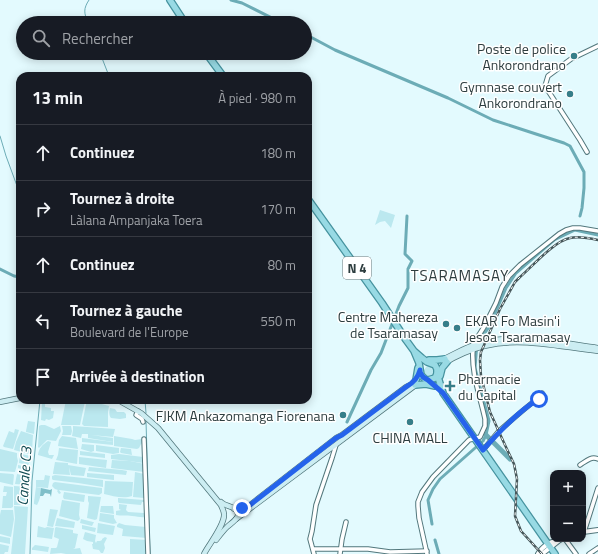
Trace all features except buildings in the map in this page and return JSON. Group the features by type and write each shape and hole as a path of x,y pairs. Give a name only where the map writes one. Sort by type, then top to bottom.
{"main road":[{"path":"170,0 180,16"},
{"path":"211,60 220,72"},
{"name":"N 4","path":"312,205 420,359 420,369"},
{"path":"207,554 211,546 227,527 336,445 415,382 420,369 425,364 446,360 473,347 500,339 520,338 598,348"},
{"path":"486,343 520,342 598,351"},
{"path":"420,359 446,360"},
{"path":"420,359 430,363 438,369 437,385"},
{"path":"415,382 419,371 420,359"},
{"path":"204,554 222,524 227,510 242,508 250,505 336,438 406,387 415,382 434,378 446,360"},
{"path":"437,385 441,370 446,360"},
{"path":"420,369 423,377 437,385 443,393 555,554"},
{"path":"415,382 437,385"},
{"path":"0,402 16,399"},
{"path":"125,404 140,412 158,428 214,495 221,505 226,519 229,521 236,520"},
{"path":"214,495 223,504 236,510 238,514 236,520"}],"street":[{"path":"587,152 545,86 548,76 571,59 598,46"},
{"path":"336,445 316,505 310,539 314,552 341,549 368,549 390,552 427,553 418,502 422,492 434,477 469,440 476,440 480,436 485,426 485,419 473,369 473,347 496,303 502,287 509,276 520,265 559,234 573,228 598,231"},
{"path":"482,448 521,412 539,399 542,393"},
{"path":"140,412 136,414 142,419 143,422"},
{"path":"144,439 148,554"},
{"path":"580,465 591,458 598,459"},
{"path":"586,526 598,488"},
{"path":"340,554 346,522"},
{"path":"586,532 598,530"},
{"path":"542,554 554,542"},
{"path":"566,542 576,554"},
{"path":"538,554 543,548 549,546"},
{"path":"589,554 598,548"}],"shaded area":[{"path":"380,210 395,215 391,228 385,221 375,225"},
{"path":"428,366 434,368 436,373 433,378 425,377 423,372"},
{"path":"42,404 45,404 45,407 51,408 51,411 54,411 53,418 49,420 46,419 45,421 41,420"},
{"path":"65,404 84,404 80,425 61,425"},
{"path":"86,404 102,404 109,406 108,427 84,426 82,424"},
{"path":"110,408 115,409 117,412 124,412 126,414 126,418 111,418 109,413"},
{"path":"28,421 35,422 34,434 26,432"},
{"path":"41,425 54,429 60,426 61,431 56,441 47,440 39,448 39,426"},
{"path":"62,426 71,426 71,435 62,435"},
{"path":"73,426 115,429 113,437 91,435 113,438 113,442 88,438 88,434 82,434 81,438 72,436"},
{"path":"15,429 19,430 13,449 4,447 3,446 9,431 14,433"},
{"path":"21,431 33,435 32,452 29,454 14,450"},
{"path":"62,436 76,438 78,449 58,446 59,440"},
{"path":"114,436 135,440 142,439 143,443 137,449 114,446"},
{"path":"82,438 113,442 113,445 82,442"},
{"path":"48,441 51,442 48,452 49,455 54,455 52,459 38,455 41,447"},
{"path":"82,444 94,445 94,451 91,452 81,449"},
{"path":"96,445 119,448 119,453 113,454 96,451"},
{"path":"59,448 78,450 77,464 56,460"},
{"path":"121,448 131,449 132,455 121,453"},
{"path":"0,449 17,453 18,461 15,472 0,471"},
{"path":"80,451 105,454 105,458 80,455"},
{"path":"20,454 31,456 28,465 19,463"},
{"path":"119,454 143,457 143,463 111,459 111,455"},
{"path":"79,457 107,460 106,468 79,464"},
{"path":"112,460 145,464 144,472 111,468"},
{"path":"55,462 68,463 68,465 86,468 84,476 71,475 69,467 70,475 53,474"},
{"path":"18,465 28,467 28,470 30,471 29,475 21,474 22,469 18,468"},
{"path":"89,467 127,471 126,475 88,471"},
{"path":"135,472 144,474 144,498 133,497"},
{"path":"0,473 13,474 13,485 0,482"},
{"path":"87,473 114,475 114,480 87,477"},
{"path":"17,474 28,477 28,485 15,484"},
{"path":"45,475 50,476 48,488 36,487 36,480 44,480"},
{"path":"55,475 103,480 103,487 53,480 52,476"},
{"path":"105,481 133,482 132,496 122,497 104,494"},
{"path":"55,482 102,488 102,493 99,495 59,490 61,493 59,494 57,491 58,490 52,486"},
{"path":"4,486 13,487 13,507 11,508 2,508 3,496 6,496 7,492 3,492"},
{"path":"14,486 29,487 28,505 14,505"},
{"path":"36,487 41,488 37,505 34,504"},
{"path":"41,488 52,489 51,497 50,494 45,493 43,496 40,496"},
{"path":"64,492 85,495 84,502 64,499"},
{"path":"88,496 101,497 97,519 95,520 87,518 89,503"},
{"path":"118,498 144,500 144,502 142,502 141,505 119,503"},
{"path":"62,500 80,503 80,519 78,521 59,516"},
{"path":"119,504 127,505 126,510 128,512 144,513 145,517 116,515 116,511 121,510 119,509"},
{"path":"14,506 28,507 25,554 11,554 15,518"},
{"path":"101,506 113,506 114,514 100,512"},
{"path":"50,509 58,510 53,527 47,526"},
{"path":"1,510 13,510 14,519 11,537 0,534"},
{"path":"100,513 114,515 117,523 113,524 99,521"},
{"path":"57,518 75,522 74,528 55,526"},
{"path":"81,519 94,522 92,526 80,523"},
{"path":"98,523 115,526 113,535 97,533"},
{"path":"119,523 146,527 147,538 122,536 123,529 117,527"},
{"path":"82,525 96,528 95,532 82,529"},
{"path":"38,526 54,528 52,539 37,537"},
{"path":"56,527 73,530 73,533 78,534 75,548 73,549 80,548 82,554 50,554 51,548 57,547 59,539 54,537"},
{"path":"85,532 96,535 96,543 105,537 107,538 104,544 105,548 103,553 99,550 93,549 93,542 83,539"},
{"path":"0,536 10,538 10,544 0,542"},
{"path":"130,539 147,540 147,554 130,554"},
{"path":"0,544 9,546 8,552 0,554"},
{"path":"35,545 49,547 48,552 32,550"}],"waterway":[{"path":"86,16 85,11 89,0"},
{"path":"231,0 242,3 268,16"},
{"path":"312,38 335,50 448,98 493,120 570,146 584,172 584,188 580,216"},
{"path":"103,60 107,72"},
{"name":"Canale C3","path":"0,136 16,183"},
{"path":"347,422 371,370 381,353 399,306 408,288 408,269 412,261 405,254 407,216"},
{"path":"432,524 428,500 433,489 440,479 483,441 486,435 489,421 475,368 477,343 489,327 506,288 516,273 554,240 575,230 598,235"},
{"path":"0,269 16,276"},
{"name":"Canale C3","path":"30,554 32,481 40,404"},
{"path":"145,404 146,413"},
{"path":"146,421 150,554"},
{"path":"486,435 510,459"},
{"path":"435,540 439,554"}],"railway":[{"path":"542,554 521,531 515,516 517,479 514,464 490,412 481,376 481,352 500,309 515,282 543,255 557,244 570,238 577,237 598,240"}],"place":[{"name":"Poste de police Ankorondrano","path":"574,56"},
{"name":"Gymnase couvert Ankorondrano","path":"570,94"},
{"name":"Centre Mahereza de Tsaramasay","path":"446,324"},
{"name":"EKAR Fo Masin'i Jesoa Tsaramasay","path":"457,328"},
{"name":"Pharmacie du Capital","path":"450,386"},
{"name":"FJKM Ankazomanga Fiorenana","path":"343,415"},
{"name":"CHINA MALL","path":"410,422"}],"district":[{"name":"TSARAMASAY","path":"460,275"}],"route":[{"path":"242,508 250,505 336,438 412,384 416,380 420,370 421,375 425,379 443,393 483,450 499,431 533,402 539,399"}]}
